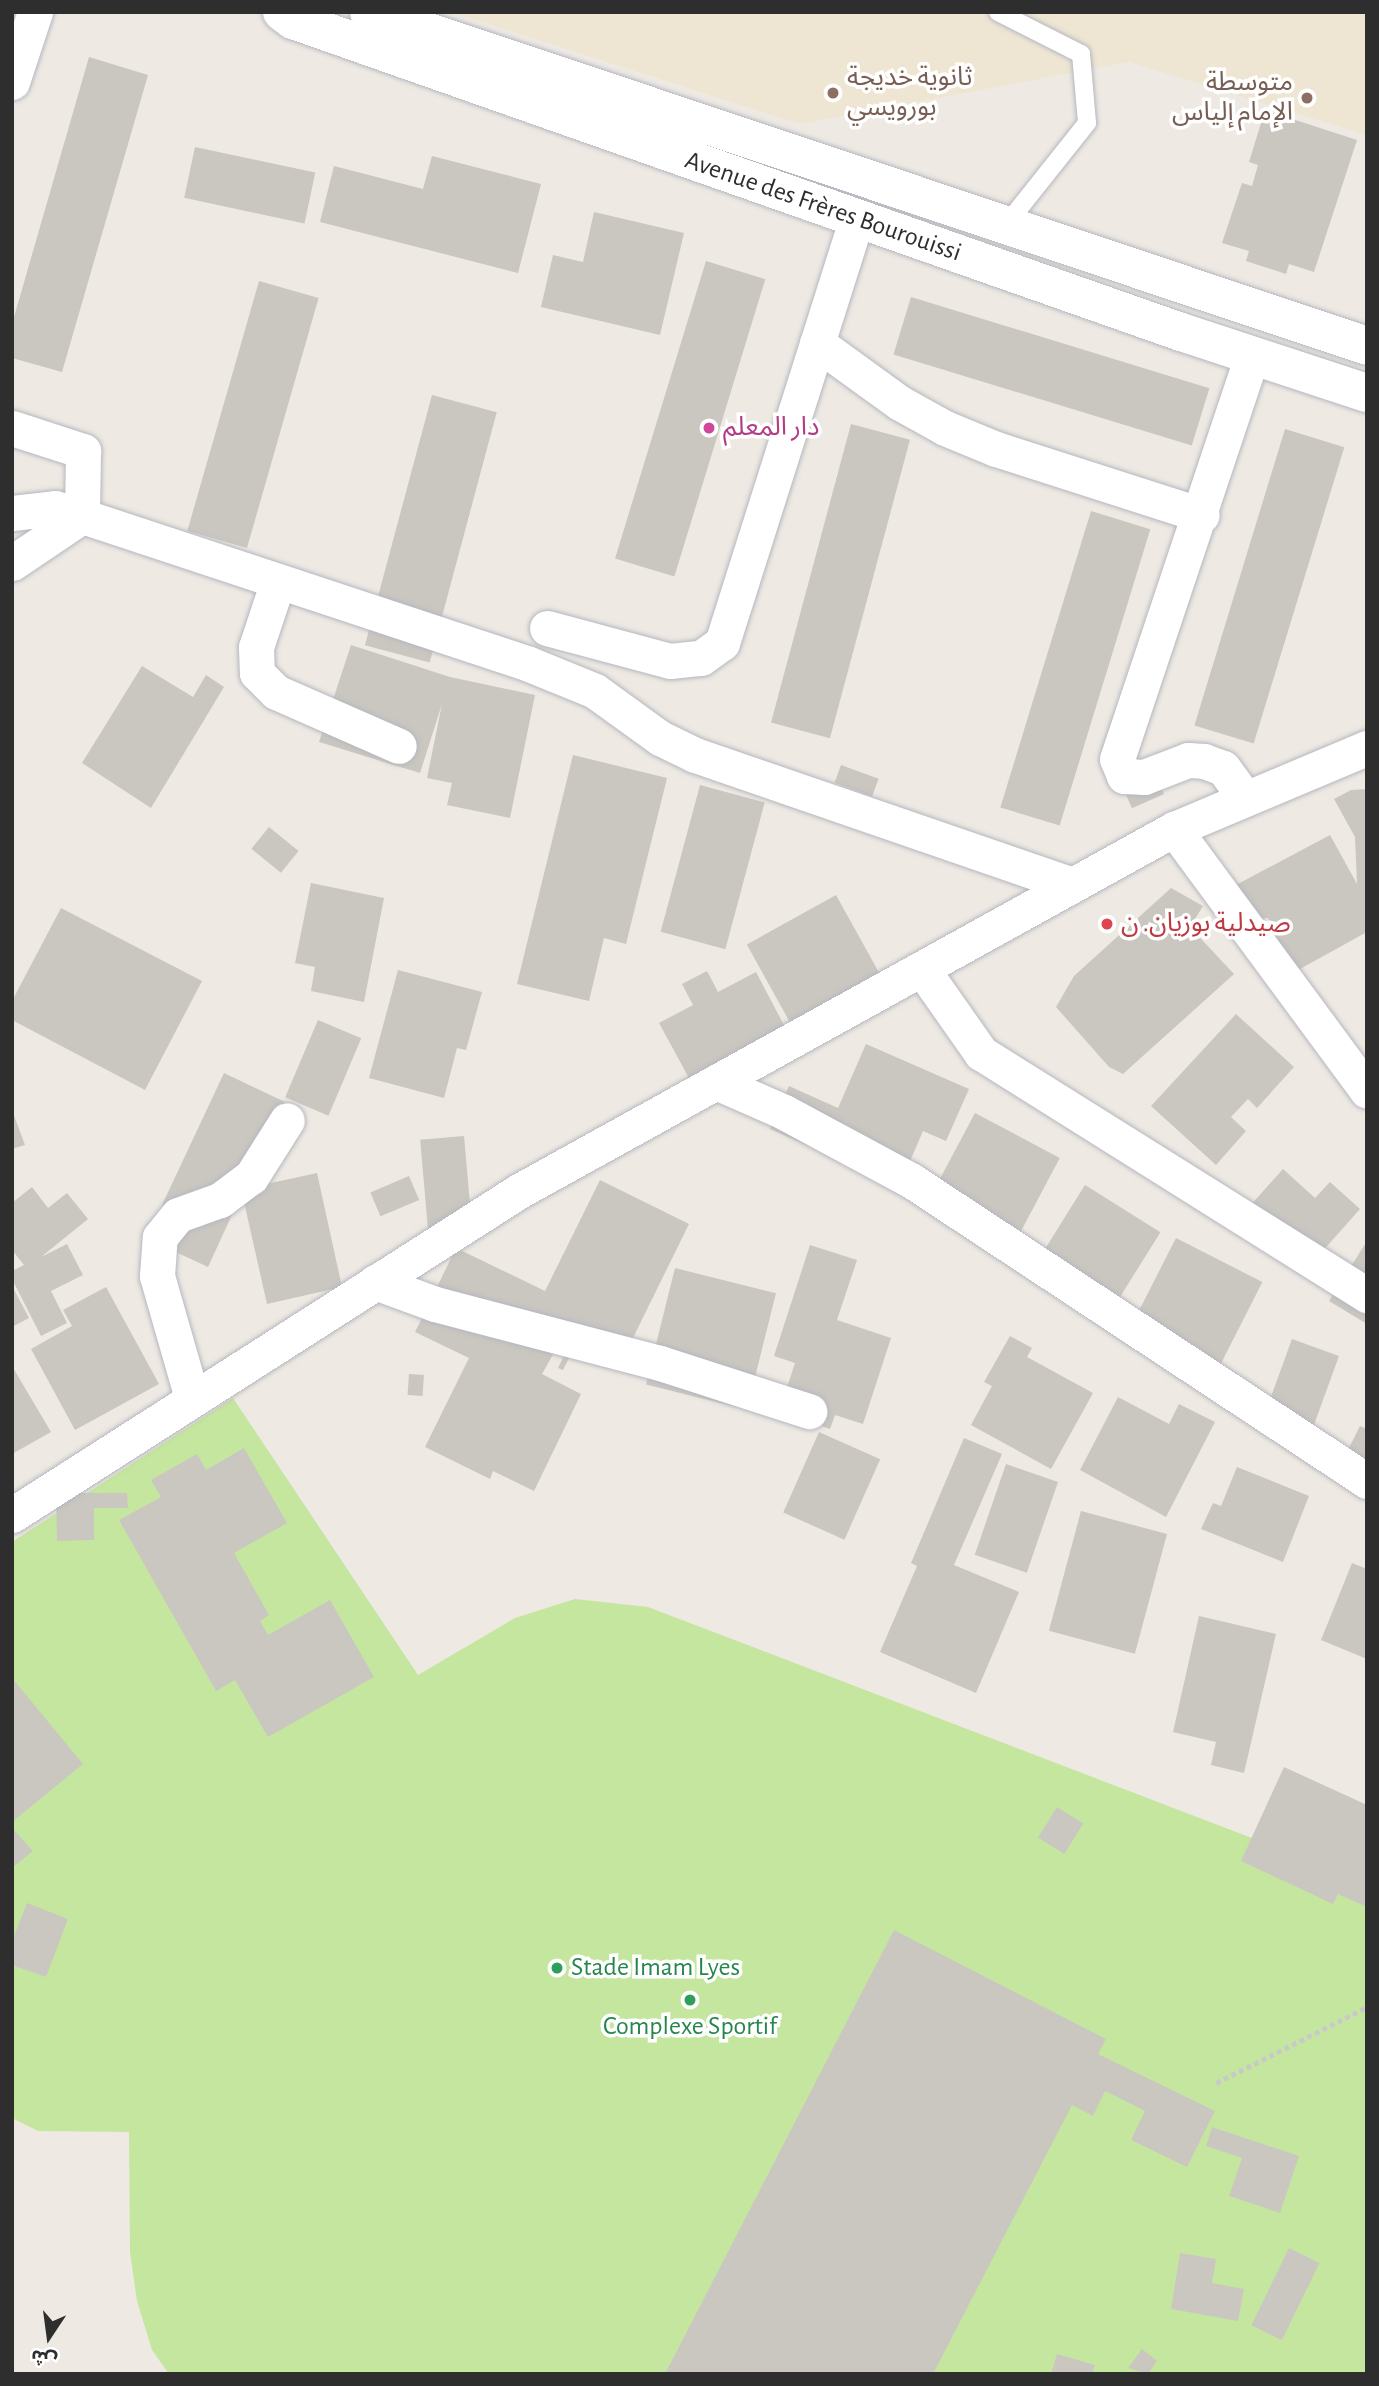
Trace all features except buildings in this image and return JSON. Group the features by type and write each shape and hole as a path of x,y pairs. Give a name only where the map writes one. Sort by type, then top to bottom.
{"main road":[{"name":"Avenue des Frères Bourouissi","path":"282,12 306,24 856,218 1252,356 1367,393"},
{"path":"369,12 1367,345"}],"street":[{"path":"12,82 35,12"},
{"path":"547,628 670,661 701,658 722,643 856,218"},
{"path":"817,343 900,403 945,428 1202,515"},
{"path":"1245,798 1223,768 1204,761 1188,760 1144,777 1124,776 1116,759 1202,515 1252,356"},
{"path":"12,428 83,451 82,516"},
{"path":"12,513 55,508 82,516 595,691 660,738 695,755 1072,885"},
{"path":"12,563 82,516"},
{"path":"278,581 256,647 257,673 276,692 399,746"},
{"path":"12,1515 519,1191 1174,829 1367,748"},
{"path":"1174,829 1367,1091"},
{"path":"922,969 981,1053 1367,1295"},
{"path":"716,1082 784,1112 912,1181 1367,1481"},
{"path":"192,1398 157,1276 160,1237 178,1214 220,1200 251,1177 287,1120"},
{"path":"374,1282 435,1304 660,1363 809,1411"}],"lane":[{"path":"998,12 1082,54 1087,123 1006,225"}],"path":[{"path":"1216,2083 1367,2007"}],"shaded area":[{"name":"ثانوية خديجة بورويسي","path":"451,12 1367,12 1367,135 1129,62 800,124"}],"green space":[{"name":"Complexe Sportif","path":"233,1398 418,1675 515,1618 575,1599 648,1607 1367,1882 1367,2374 169,2374 152,2350 137,2301 130,2252 129,2132 38,2131 12,2118 12,1542"}],"place":[{"name":"ثانوية خديجة بورويسي","path":"833,93"},
{"name":"متوسطة الإمام إلياس","path":"1307,98"},
{"name":"دار المعلم","path":"709,428"},
{"name":"صيدلية بوزيان. ن","path":"1107,924"},
{"name":"Stade Imam Lyes","path":"557,1968"},
{"name":"Complexe Sportif","path":"690,2000"}]}
